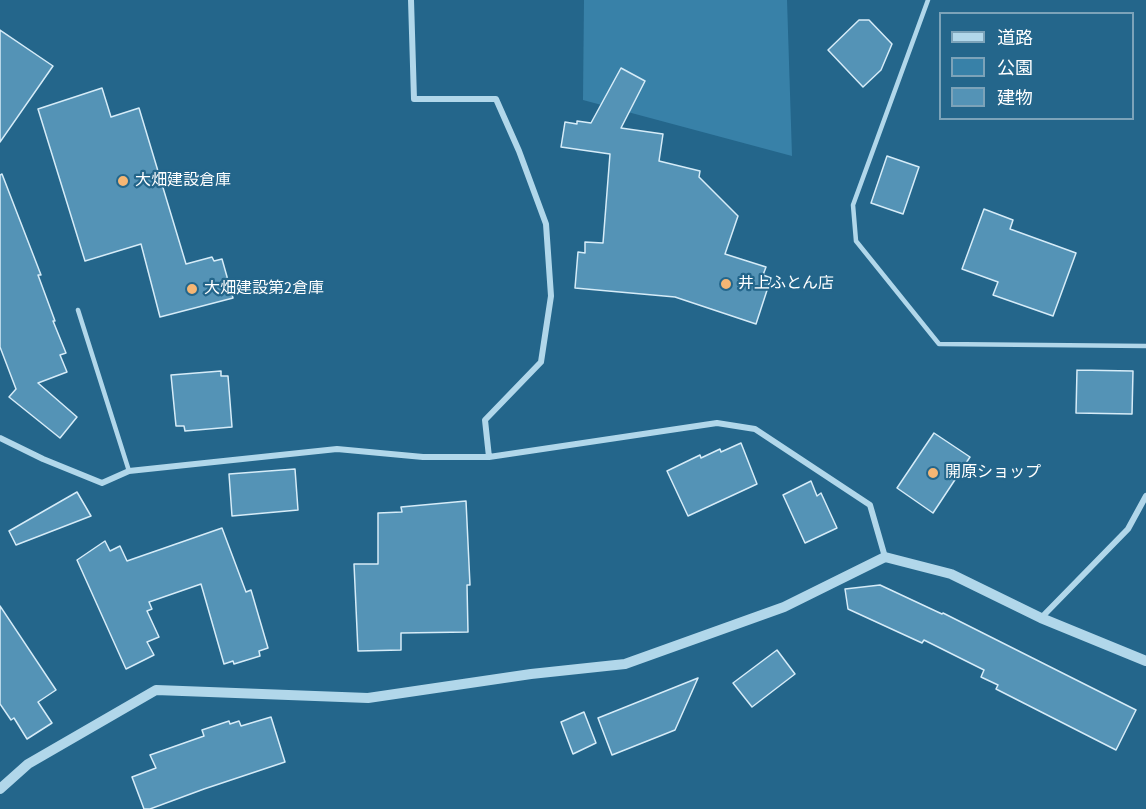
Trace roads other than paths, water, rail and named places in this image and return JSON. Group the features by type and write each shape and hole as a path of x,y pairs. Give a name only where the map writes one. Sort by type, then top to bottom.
{"street":[{"path":"411,0 414,99 496,99 519,151 546,224 551,296 541,362 485,420 489,457"},
{"path":"0,438 43,459 102,483 129,471 337,449 423,458 489,457 717,423 755,429 870,506 885,557"},
{"path":"1041,618 1128,529 1146,495"},
{"path":"0,789 28,764 156,690 369,698 531,674 625,664 784,607 885,557 951,574 1041,618 1146,661"}],"lane":[{"path":"928,0 853,205 856,241 939,344 1146,346"},
{"path":"78,310 129,471"}],"place":[{"name":"大畑建設倉庫","path":"123,181"},
{"name":"井上ふとん店","path":"726,284"},
{"name":"大畑建設第2倉庫","path":"192,289"},
{"name":"開原ショップ","path":"933,473"}]}
